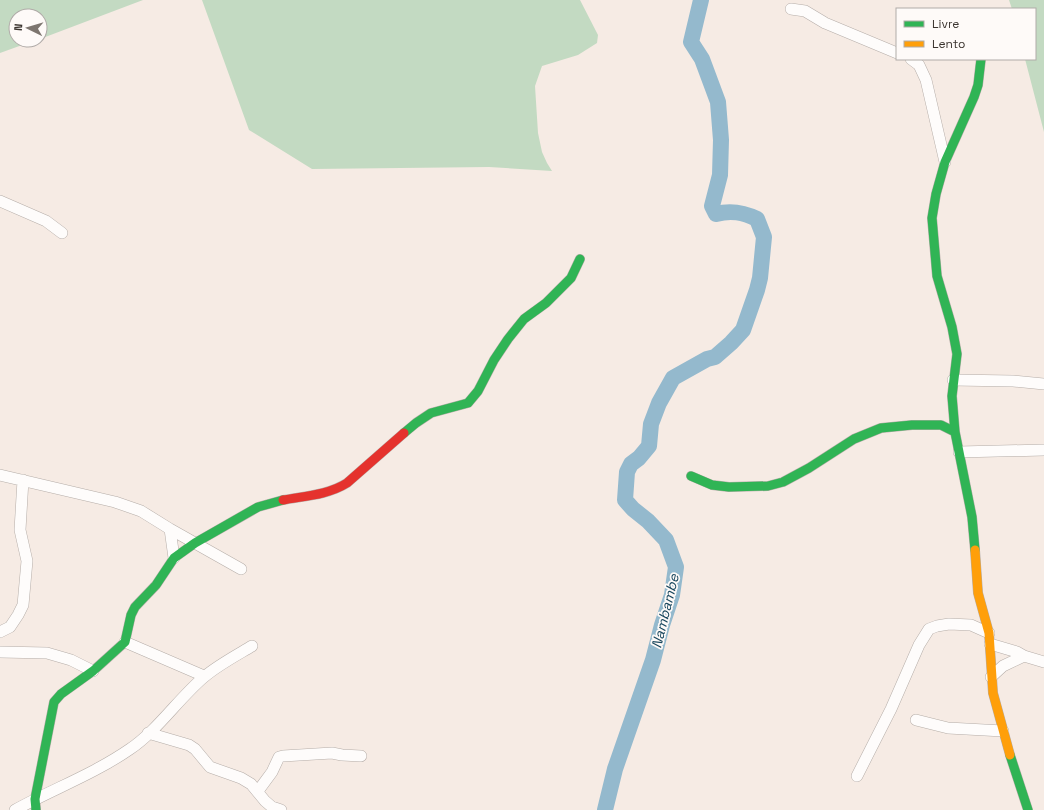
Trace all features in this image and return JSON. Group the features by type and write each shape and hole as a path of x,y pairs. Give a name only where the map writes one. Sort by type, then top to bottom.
{"street":[{"path":"791,9 805,11 825,23 896,52"},
{"path":"913,60 919,64 926,80 945,162"},
{"path":"981,60 978,85 945,162 936,194 932,218 937,276 952,328 956,354 952,395 955,432 972,517 978,593 989,639 993,693 1014,772 1028,810"},
{"path":"0,201 46,221 62,233"},
{"path":"35,804 54,702 61,694 93,671 125,642 131,615 135,607 156,585 174,558 195,543 258,507 276,501 322,493 339,488 347,483 416,423 432,413 468,403 478,391 494,360 508,338 524,319 546,303 571,278 580,259"},
{"path":"953,380 1012,381 1044,384"},
{"path":"941,425 952,395 969,380"},
{"path":"691,476 712,485 729,487 768,486 783,482 809,468 854,439 881,428 912,425 941,425 955,432"},
{"path":"959,452 1044,450"},
{"path":"0,474 115,502 141,511 241,569"},
{"path":"0,632 10,627 23,605 27,561 20,530 23,480"},
{"path":"170,529 174,558"},
{"path":"971,626 982,609"},
{"path":"857,776 891,709 919,644 929,629 949,624 971,626 989,639 1024,656 1044,662"},
{"path":"125,642 204,676"},
{"path":"15,810 35,804 131,749 204,676 252,646"},
{"path":"0,652 47,654 71,660 93,671"},
{"path":"991,677 1003,666 1024,656"},
{"path":"916,720 948,728 1003,731"},
{"path":"148,733 189,745 195,749 210,767 241,778 251,784 265,801 272,807 281,810"},
{"path":"258,791 272,772 279,757 332,753 361,756"}],"green space":[{"path":"0,0 143,0 48,36 48,8 8,8 8,48 14,48 0,53"},
{"path":"202,0 580,0 598,35 597,43 578,55 542,66 535,86 538,133 542,152 552,171 489,167 312,169 249,130"},
{"path":"1009,0 1044,0 1044,132 1025,60 1036,60 1036,8 1012,8"}],"waterway":[{"name":"Nambambe","path":"605,810 615,769 653,660 672,595 676,567 666,540 625,500 627,472 631,464 639,458 649,446 651,424 659,403 673,378 707,359 715,357 743,330 760,278 764,237 757,219 737,212 716,214 712,206 720,175 721,140 718,102 702,59 691,42 701,0"}],"traffic: fast":[{"path":"975,550 972,517 955,432 952,396 957,354 952,327 937,276 932,218 936,194 945,162 978,85 981,60"},
{"path":"404,433 431,413 468,403 478,391 494,360 508,339 524,319 546,303 571,278 580,259"},
{"path":"691,476 712,485 729,487 768,486 783,482 809,468 854,439 881,428 912,425 941,425 955,432"},
{"path":"36,810 35,799 54,702 61,694 93,671 125,642 131,615 135,607 156,585 174,558 195,543 258,507 283,500"},
{"path":"1010,755 1028,810"}],"traffic: slow":[{"path":"975,550 978,593 989,633 993,693 1010,755"}],"traffic: jam":[{"path":"283,500 324,493 340,487 347,483 404,433"}]}
